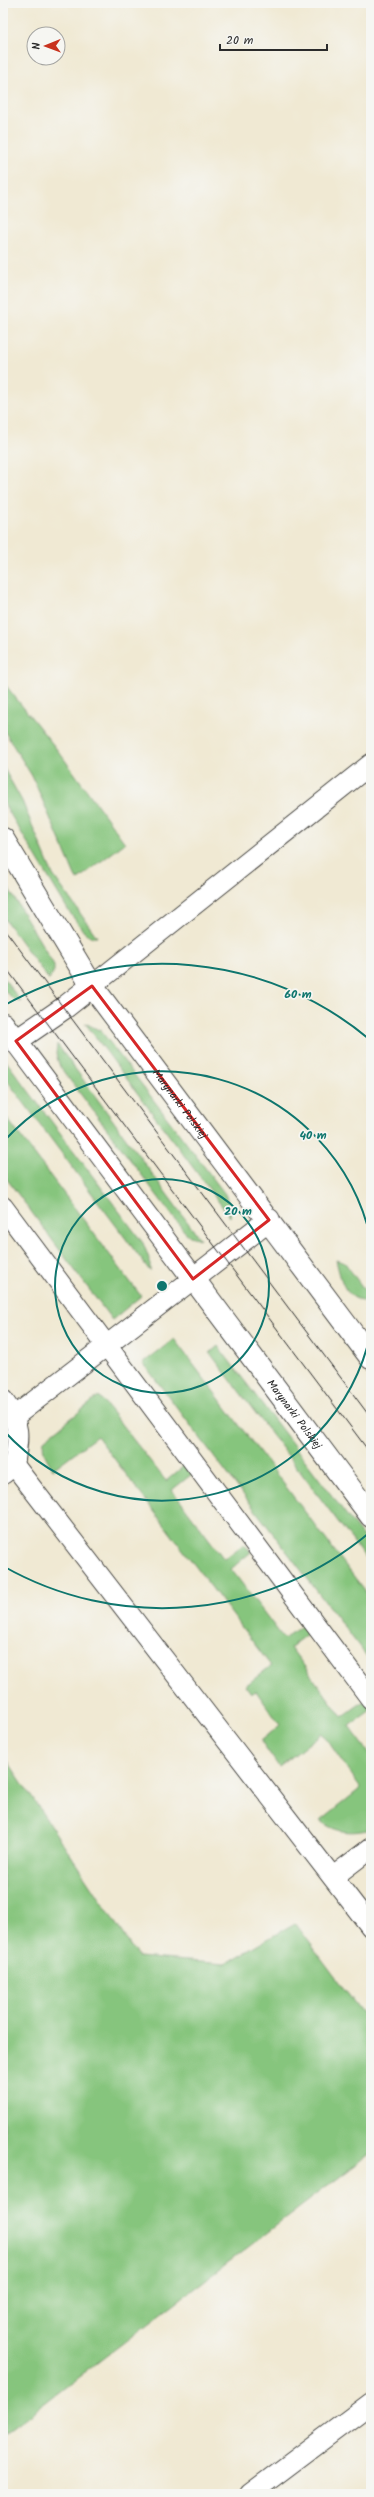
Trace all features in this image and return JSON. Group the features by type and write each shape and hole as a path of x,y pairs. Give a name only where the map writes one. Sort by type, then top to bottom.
{"main road":[{"name":"Marynarki Polskiej","path":"3,839 92,986 371,1358"},
{"path":"9,1032 64,1008 92,986"},
{"name":"Marynarki Polskiej","path":"9,1032 371,1516"},
{"path":"193,1279 269,1220"}],"lane":[{"path":"92,986 371,764"},
{"path":"3,1207 371,1699"},
{"path":"15,1416 193,1279"},
{"path":"3,1400 15,1416 19,1438 8,1469 333,1877 371,1927"},
{"path":"333,1877 371,1848"},
{"path":"250,2494 371,2403"}],"highlighted area":[{"path":"92,986 269,1220 193,1279 16,1041"}],"green space":[{"path":"3,682 59,752 125,843 77,880 32,776 3,729"},
{"path":"3,767 22,801 53,875 97,937 92,937 84,932 68,910 3,802"},
{"path":"3,879 54,965 54,971 49,980 3,917"},
{"path":"3,977 21,1002 14,1000 3,989"},
{"path":"85,1023 101,1031 225,1194 231,1209 230,1217"},
{"path":"57,1044 200,1239 190,1236 184,1231 60,1067 56,1054"},
{"path":"3,1057 143,1243 150,1261 150,1271 3,1075"},
{"path":"3,1113 141,1296 112,1320 3,1174"},
{"path":"336,1260 345,1263 371,1299 371,1303 355,1298 350,1294 340,1276"},
{"path":"174,1339 371,1599 371,1662 143,1363"},
{"path":"218,1346 371,1547 371,1565 210,1353"},
{"path":"99,1396 166,1481 185,1465 192,1474 172,1490 224,1559 244,1544 251,1552 231,1569 284,1639 305,1623 311,1631 290,1647 342,1717 364,1701 371,1710 349,1726 371,1755 371,1829 357,1832 344,1831 332,1828 320,1821 361,1788 322,1733 279,1767 261,1741 280,1725 256,1691 251,1694 245,1686 271,1666 97,1436 53,1469 43,1448 44,1440"},
{"path":"3,1754 138,1957 225,1964 295,1923 371,2025 371,2153 3,2435"}],"tram line":[{"path":"3,927 371,1418"},
{"path":"3,964 371,1454"}]}
